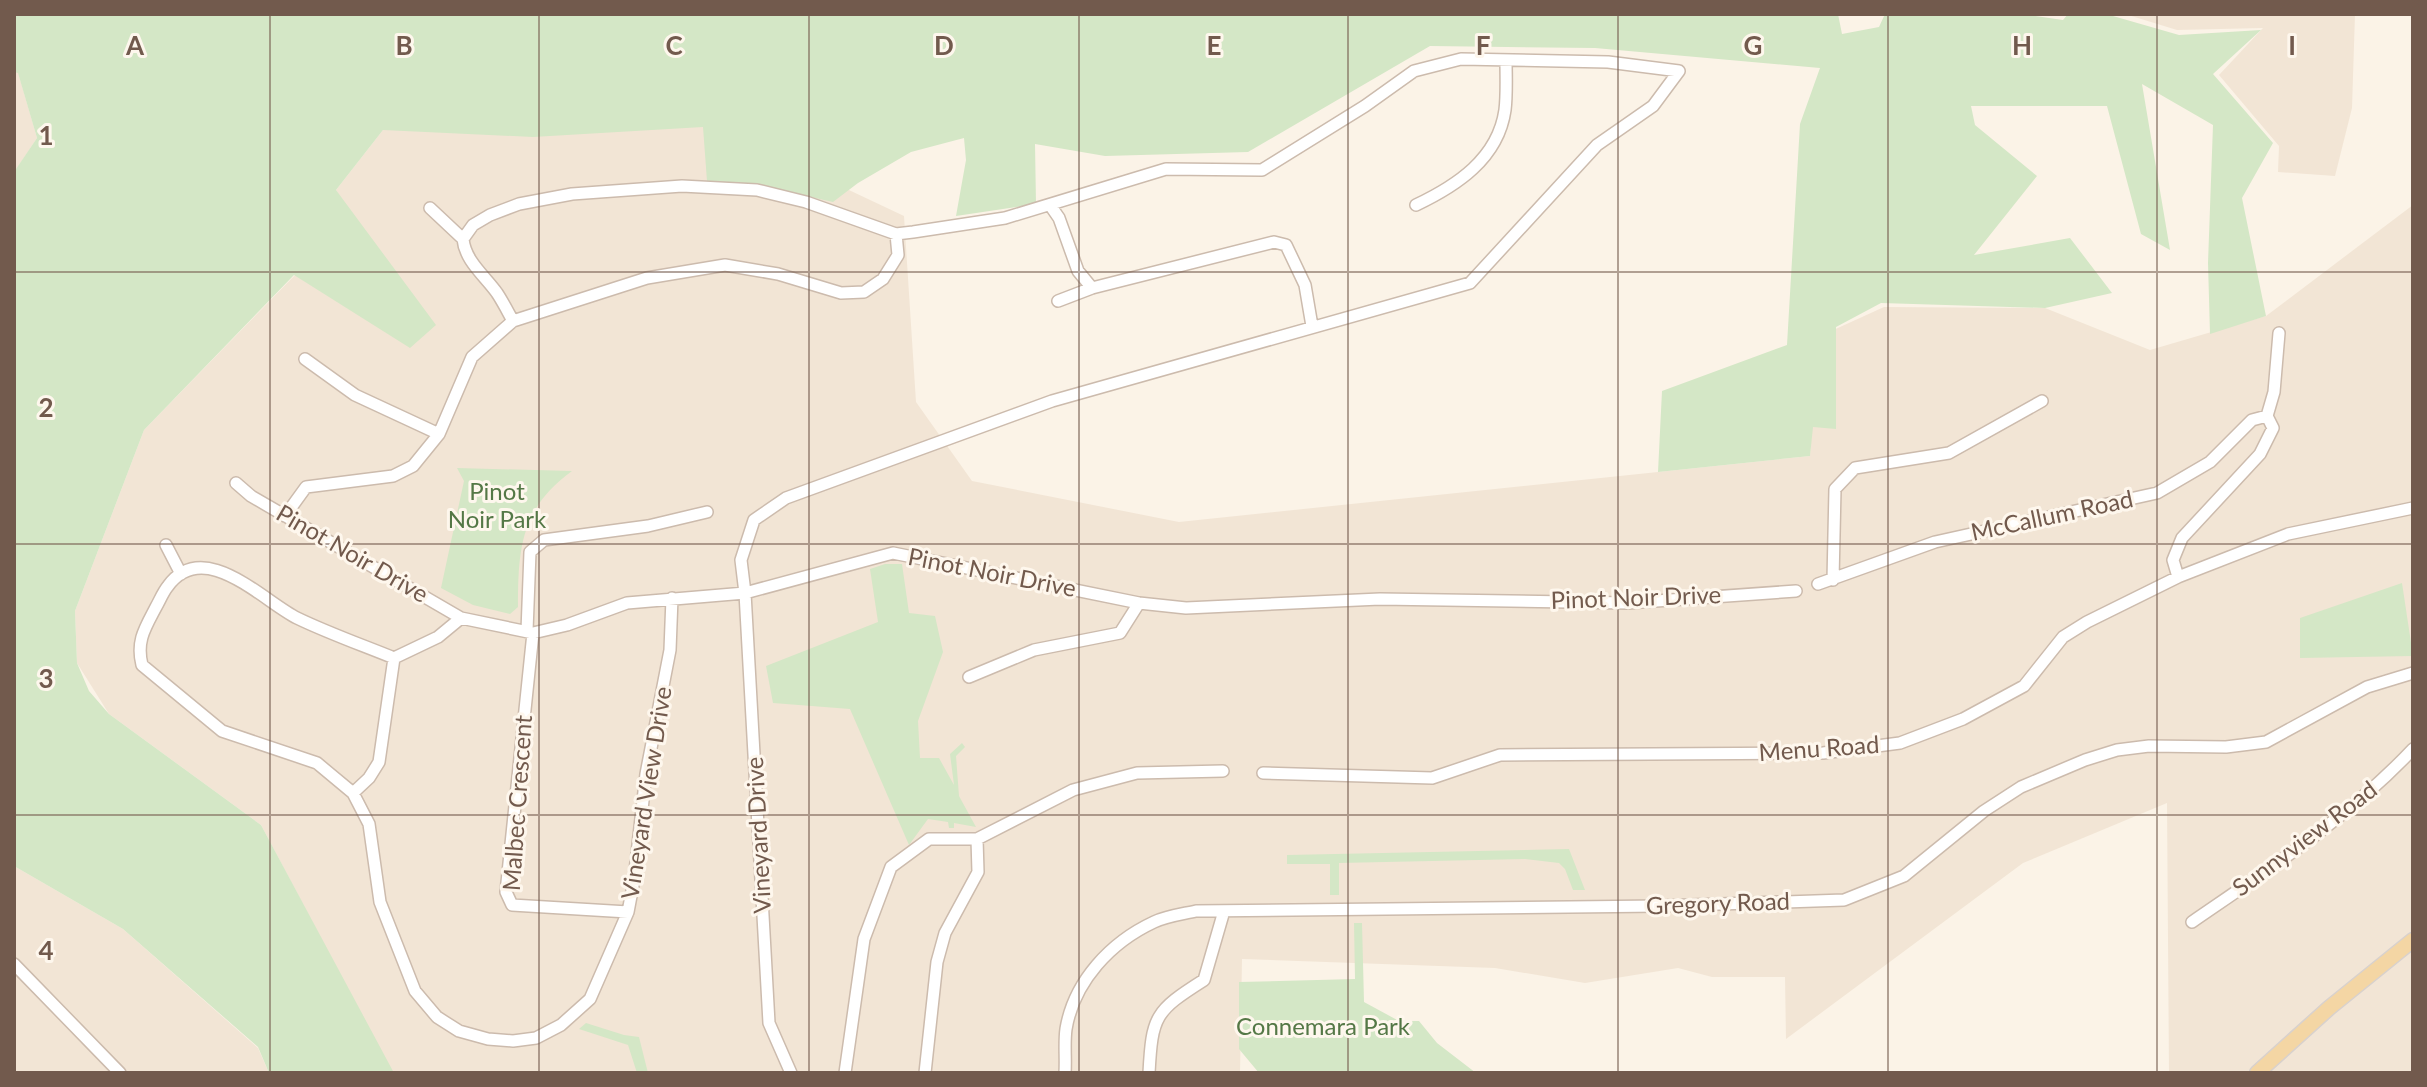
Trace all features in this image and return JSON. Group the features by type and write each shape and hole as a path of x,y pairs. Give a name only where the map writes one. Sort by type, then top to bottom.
{"main road":[{"path":"2257,1073 2329,1008 2413,940"}],"street":[{"path":"513,321 496,291 476,268 463,246 463,239 473,225 519,204 572,194 682,186 757,190 806,202 896,234 1005,218 1166,169 1262,170 1365,106 1414,71 1461,59 1506,60 1505,111 1495,139 1474,170 1447,190 1416,205"},
{"name":"Vineyard Drive","path":"791,1073 769,1023 741,560 754,520 786,498 1052,401 1470,283 1597,145 1653,106 1679,71 1608,62 1506,60"},
{"path":"1050,205 1059,218 1078,271 1092,288"},
{"path":"430,208 463,239"},
{"path":"285,516 306,487 393,476 413,466 439,434 472,357 513,321 647,278 725,265 778,274 841,293 864,292 883,279 898,255 896,234"},
{"path":"1058,301 1092,288 1274,242 1286,245 1305,285 1312,326"},
{"path":"2178,577 2173,560 2182,538 2260,454 2273,428 2267,416 2274,392 2279,333"},
{"path":"305,359 355,395 439,434"},
{"path":"1833,580 1835,489 1855,468 1949,453 2042,401"},
{"name":"McCallum Road","path":"1818,584 1935,542 2157,493 2210,462 2252,420 2267,416"},
{"name":"Pinot Noir Drive","path":"236,483 251,496 461,618 530,632 567,625 627,603 745,593 893,553 1139,603 1199,608 1380,599 1628,603 1796,591"},
{"name":"Menu Road","path":"1263,773 1432,778 1500,755 1823,753 1900,743 1963,719 2024,686 2063,637 2178,577 2288,534 2413,508"},
{"path":"530,632 530,552 544,540 648,526 707,512"},
{"path":"166,545 181,574 212,568 232,575 295,617 394,658 438,637 461,618"},
{"name":"Vineyard View Drive","path":"181,574 168,584 140,637 138,650 142,665 222,731 317,763 353,793 369,824 380,902 415,991 437,1017 459,1031 488,1039 513,1041 536,1038 561,1025 590,999 628,912 646,774 670,650 672,598"},
{"path":"969,677 1034,650 1120,633 1139,603"},
{"name":"Malbec Crescent","path":"530,632 506,892 512,905 628,912"},
{"path":"353,793 369,778 379,762 394,658"},
{"name":"Gregory Road","path":"1065,1073 1066,1029 1076,997 1101,958 1129,935 1157,920 1196,911 1660,906 1844,900 1904,876 1984,811 2021,787 2085,760 2117,750 2149,746 2226,747 2266,742 2367,687 2413,673"},
{"name":"Sunnyview Road","path":"2192,922 2290,854 2387,776 2413,749"},
{"path":"845,1073 864,939 891,867 929,839 977,839 1086,786 1137,773 1223,771"},
{"path":"925,1073 937,962 945,933 978,872 977,839"},
{"path":"1149,1073 1151,1030 1169,1003 1204,980 1224,911"},
{"path":"14,964 120,1073"}],"shaded area":[{"path":"2125,14 2355,14 2352,108 2335,176 2278,172 2279,146 2219,75 2263,28 2177,30"},
{"path":"14,72 18,72 37,138 14,173"},
{"path":"804,122 815,174 904,216 916,402 972,481 1179,522 1810,456 1818,337 1884,307 2045,308 2150,350 2266,316 2413,205 2413,1073 2169,1073 2167,803 2023,863 1786,1039 1785,977 1712,977 1678,968 1585,983 1495,968 1242,959 1240,1073 392,1072 261,825 109,714 77,663 75,611 144,430 295,275 410,347 336,190 383,130"},
{"path":"14,866 123,929 258,1048 269,1073 14,1073"}],"green space":[{"path":"14,14 1838,14 1842,34 1879,27 1885,14 2022,14 2063,20 2068,14 2106,14 2179,35 2261,30 2213,74 2273,143 2242,198 2266,316 2210,334 2208,263 2213,125 2142,84 2170,250 2141,234 2107,106 1971,106 1975,125 2037,176 1974,255 2070,238 2112,293 2045,308 1881,303 1836,327 1836,429 1813,427 1810,456 1658,472 1662,391 1787,345 1800,124 1820,68 1595,48 1430,46 1248,152 1105,156 1035,144 1036,204 956,216 966,160 964,138 911,152 858,183 833,202 767,187 707,181 703,127 533,137 383,130 336,190 436,325 410,348 294,275 144,430 75,611 77,663 89,691 109,714 261,825 394,1073 269,1073 258,1047 123,929 14,866 14,172 37,138 18,73 14,72"},
{"name":"Pinot Noir Park","path":"457,468 572,471 542,500 526,531 519,566 518,607 510,614 473,605 441,588 464,481"},
{"path":"885,564 902,564 909,613 935,616 943,652 918,721 920,758 939,758 954,785 950,754 962,743 965,747 956,756 959,796 976,827 954,823 954,828 949,828 948,822 928,819 909,845 850,709 773,703 766,666 878,622 870,569"},
{"path":"2402,583 2413,656 2300,658 2300,618"},
{"path":"1569,849 1585,890 1573,890 1565,869 1559,863 1525,859 1339,863 1339,895 1330,895 1330,864 1287,864 1287,855"},
{"name":"Connemara Park","path":"1354,923 1362,923 1364,1002 1399,1021 1419,1021 1437,1043 1476,1073 1259,1073 1239,1049 1239,982 1355,979"},
{"path":"586,1023 639,1037 648,1073 637,1073 628,1045 579,1029"}]}
